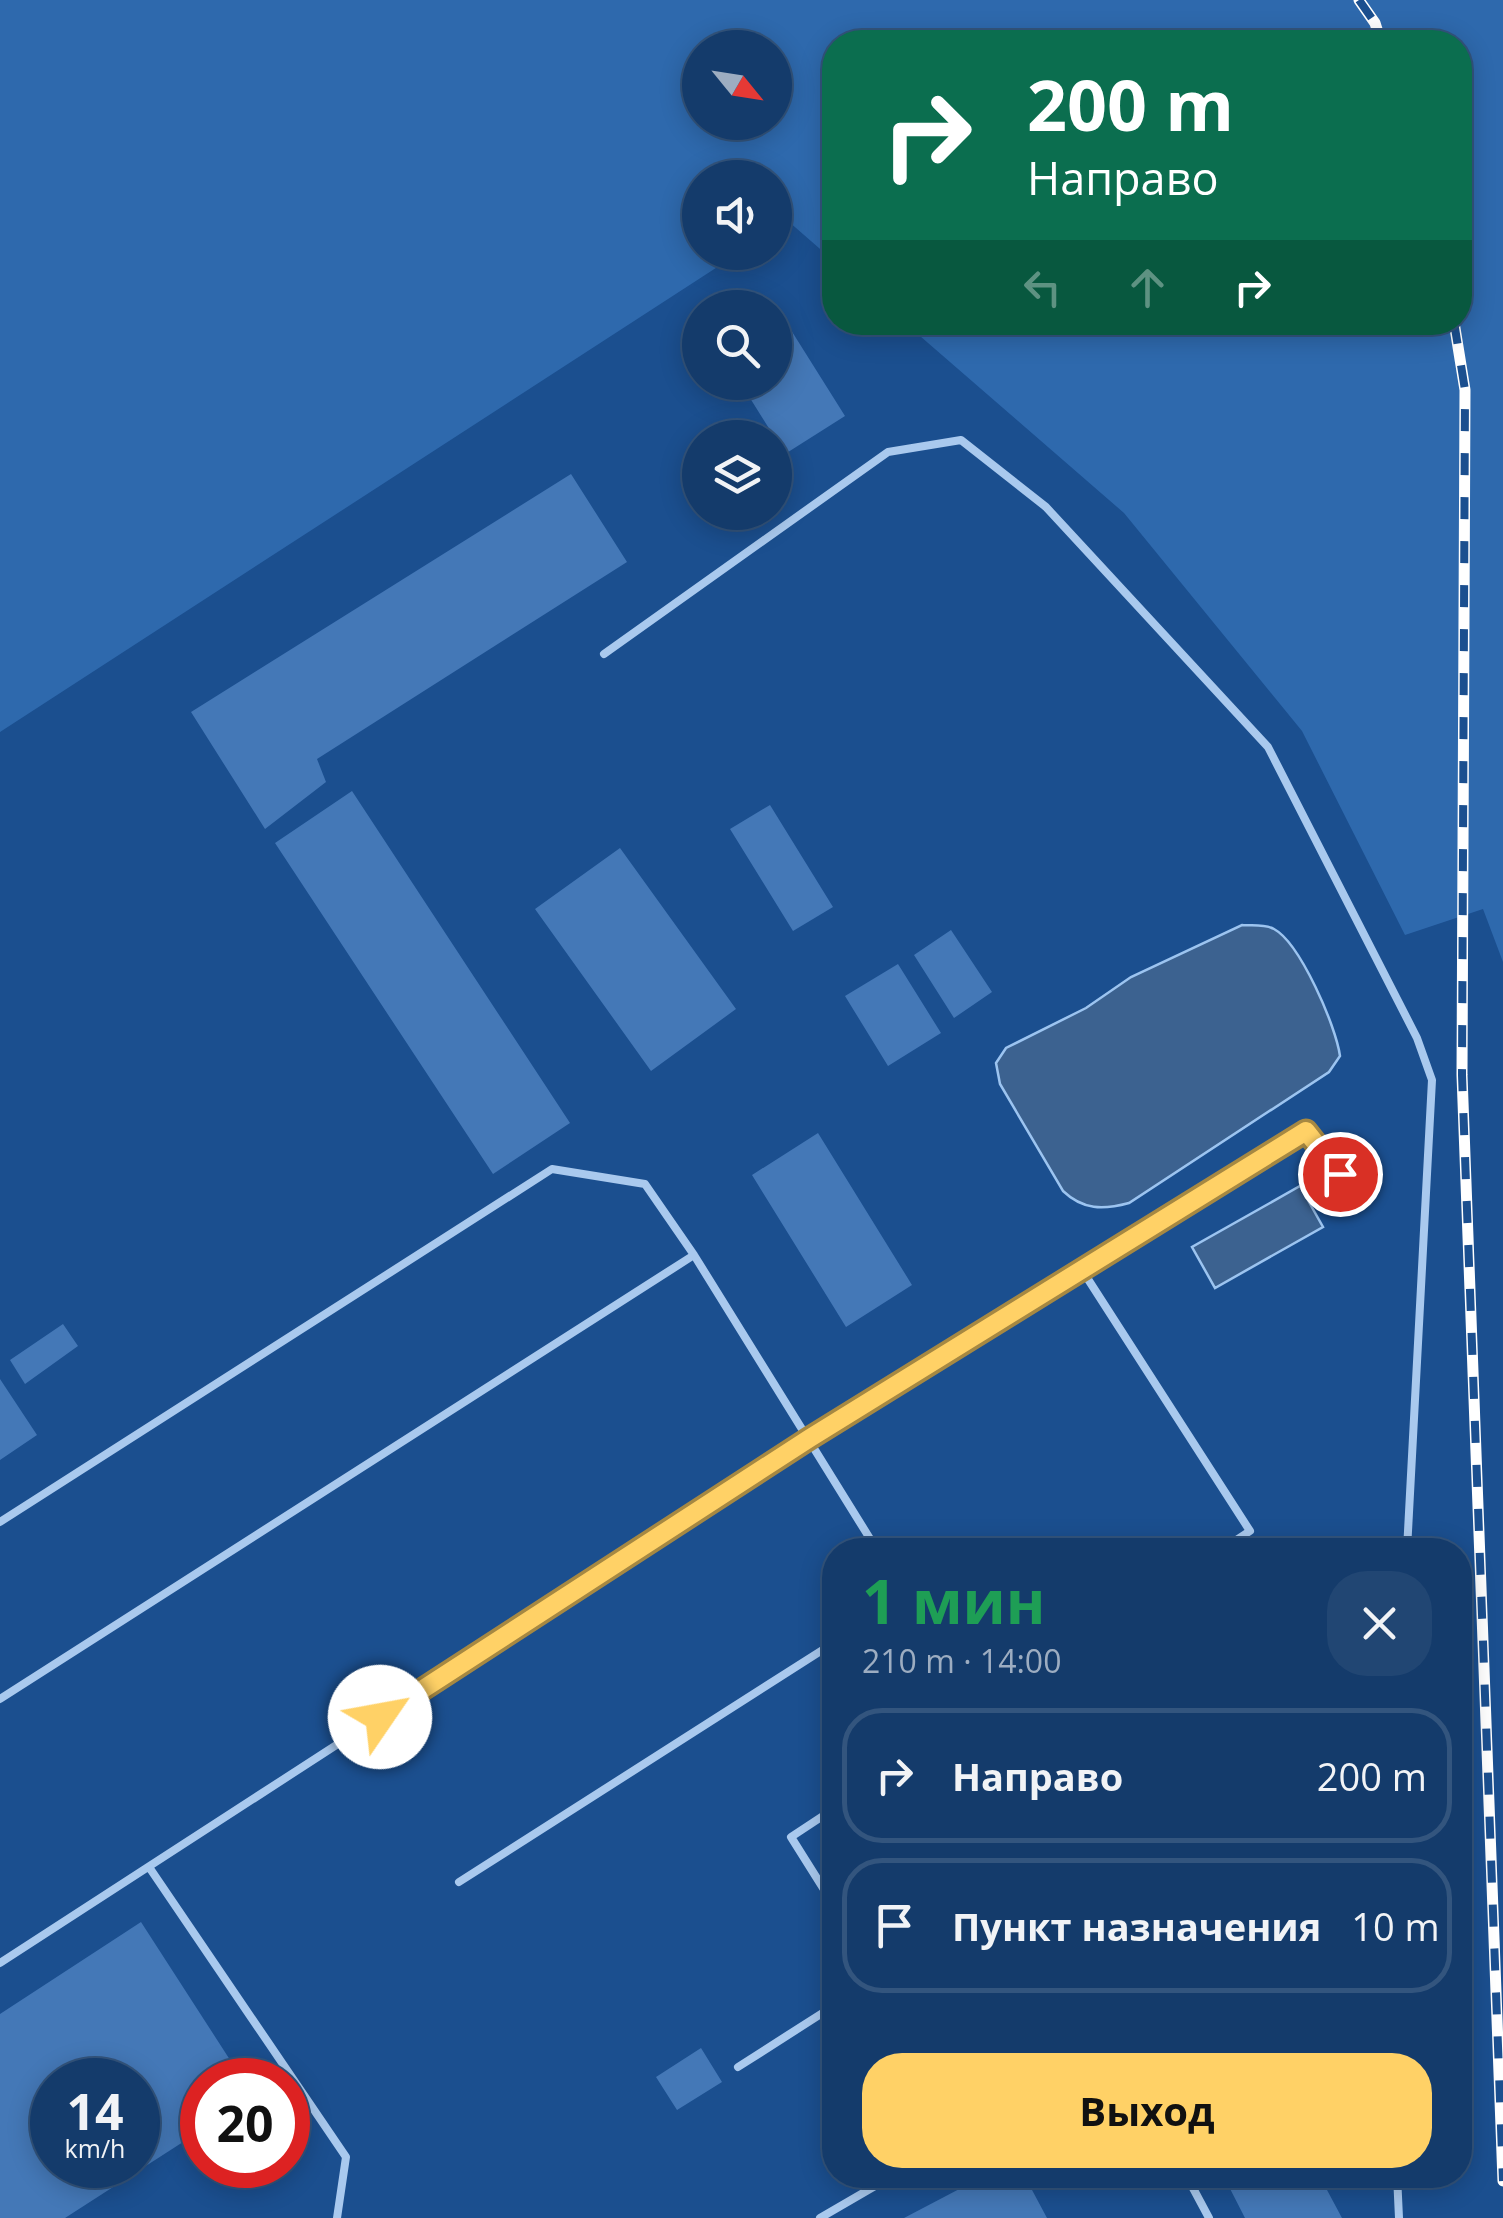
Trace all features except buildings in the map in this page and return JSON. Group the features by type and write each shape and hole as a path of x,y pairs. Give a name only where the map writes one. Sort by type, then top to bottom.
{"lane":[{"path":"604,654 888,452 961,440 1046,506 1268,747 1417,1038 1432,1080 1407,1538"},
{"path":"0,1963 810,1438 1084,1272 1306,1131 1357,1196"},
{"path":"0,1522 552,1169 645,1184 694,1255 871,1538"},
{"path":"0,1699 694,1255"},
{"path":"1084,1272 1250,1531 1239,1538"},
{"path":"460,1882 822,1650"},
{"path":"822,1817 791,1837 822,1886"},
{"path":"149,1868 346,2157 337,2218"},
{"path":"738,2068 822,2013"},
{"path":"820,2218 872,2188"},
{"path":"1193,2188 1209,2218"},
{"path":"1398,2188 1399,2218"}],"shaded area":[{"path":"0,0 1503,0 1503,962 1483,909 1405,935 1302,731 1124,513 919,335 1472,335 1472,30 822,30 822,251 792,224 792,160 682,160 682,270 713,270 0,732"},
{"path":"1242,925 1274,929 1295,951 1324,1006 1340,1056 1329,1072 1129,1203 1094,1207 1078,1202 1063,1191 1000,1084 996,1063 1006,1048 1086,1008 1131,977"},
{"path":"1300,1186 1323,1227 1215,1288 1192,1247"}],"railway":[{"path":"1359,0 1377,30"},
{"path":"1456,335 1465,390 1462,1075 1503,2181"}],"route":[{"path":"380,1717 810,1438 1084,1272 1306,1131 1340,1174"}]}
